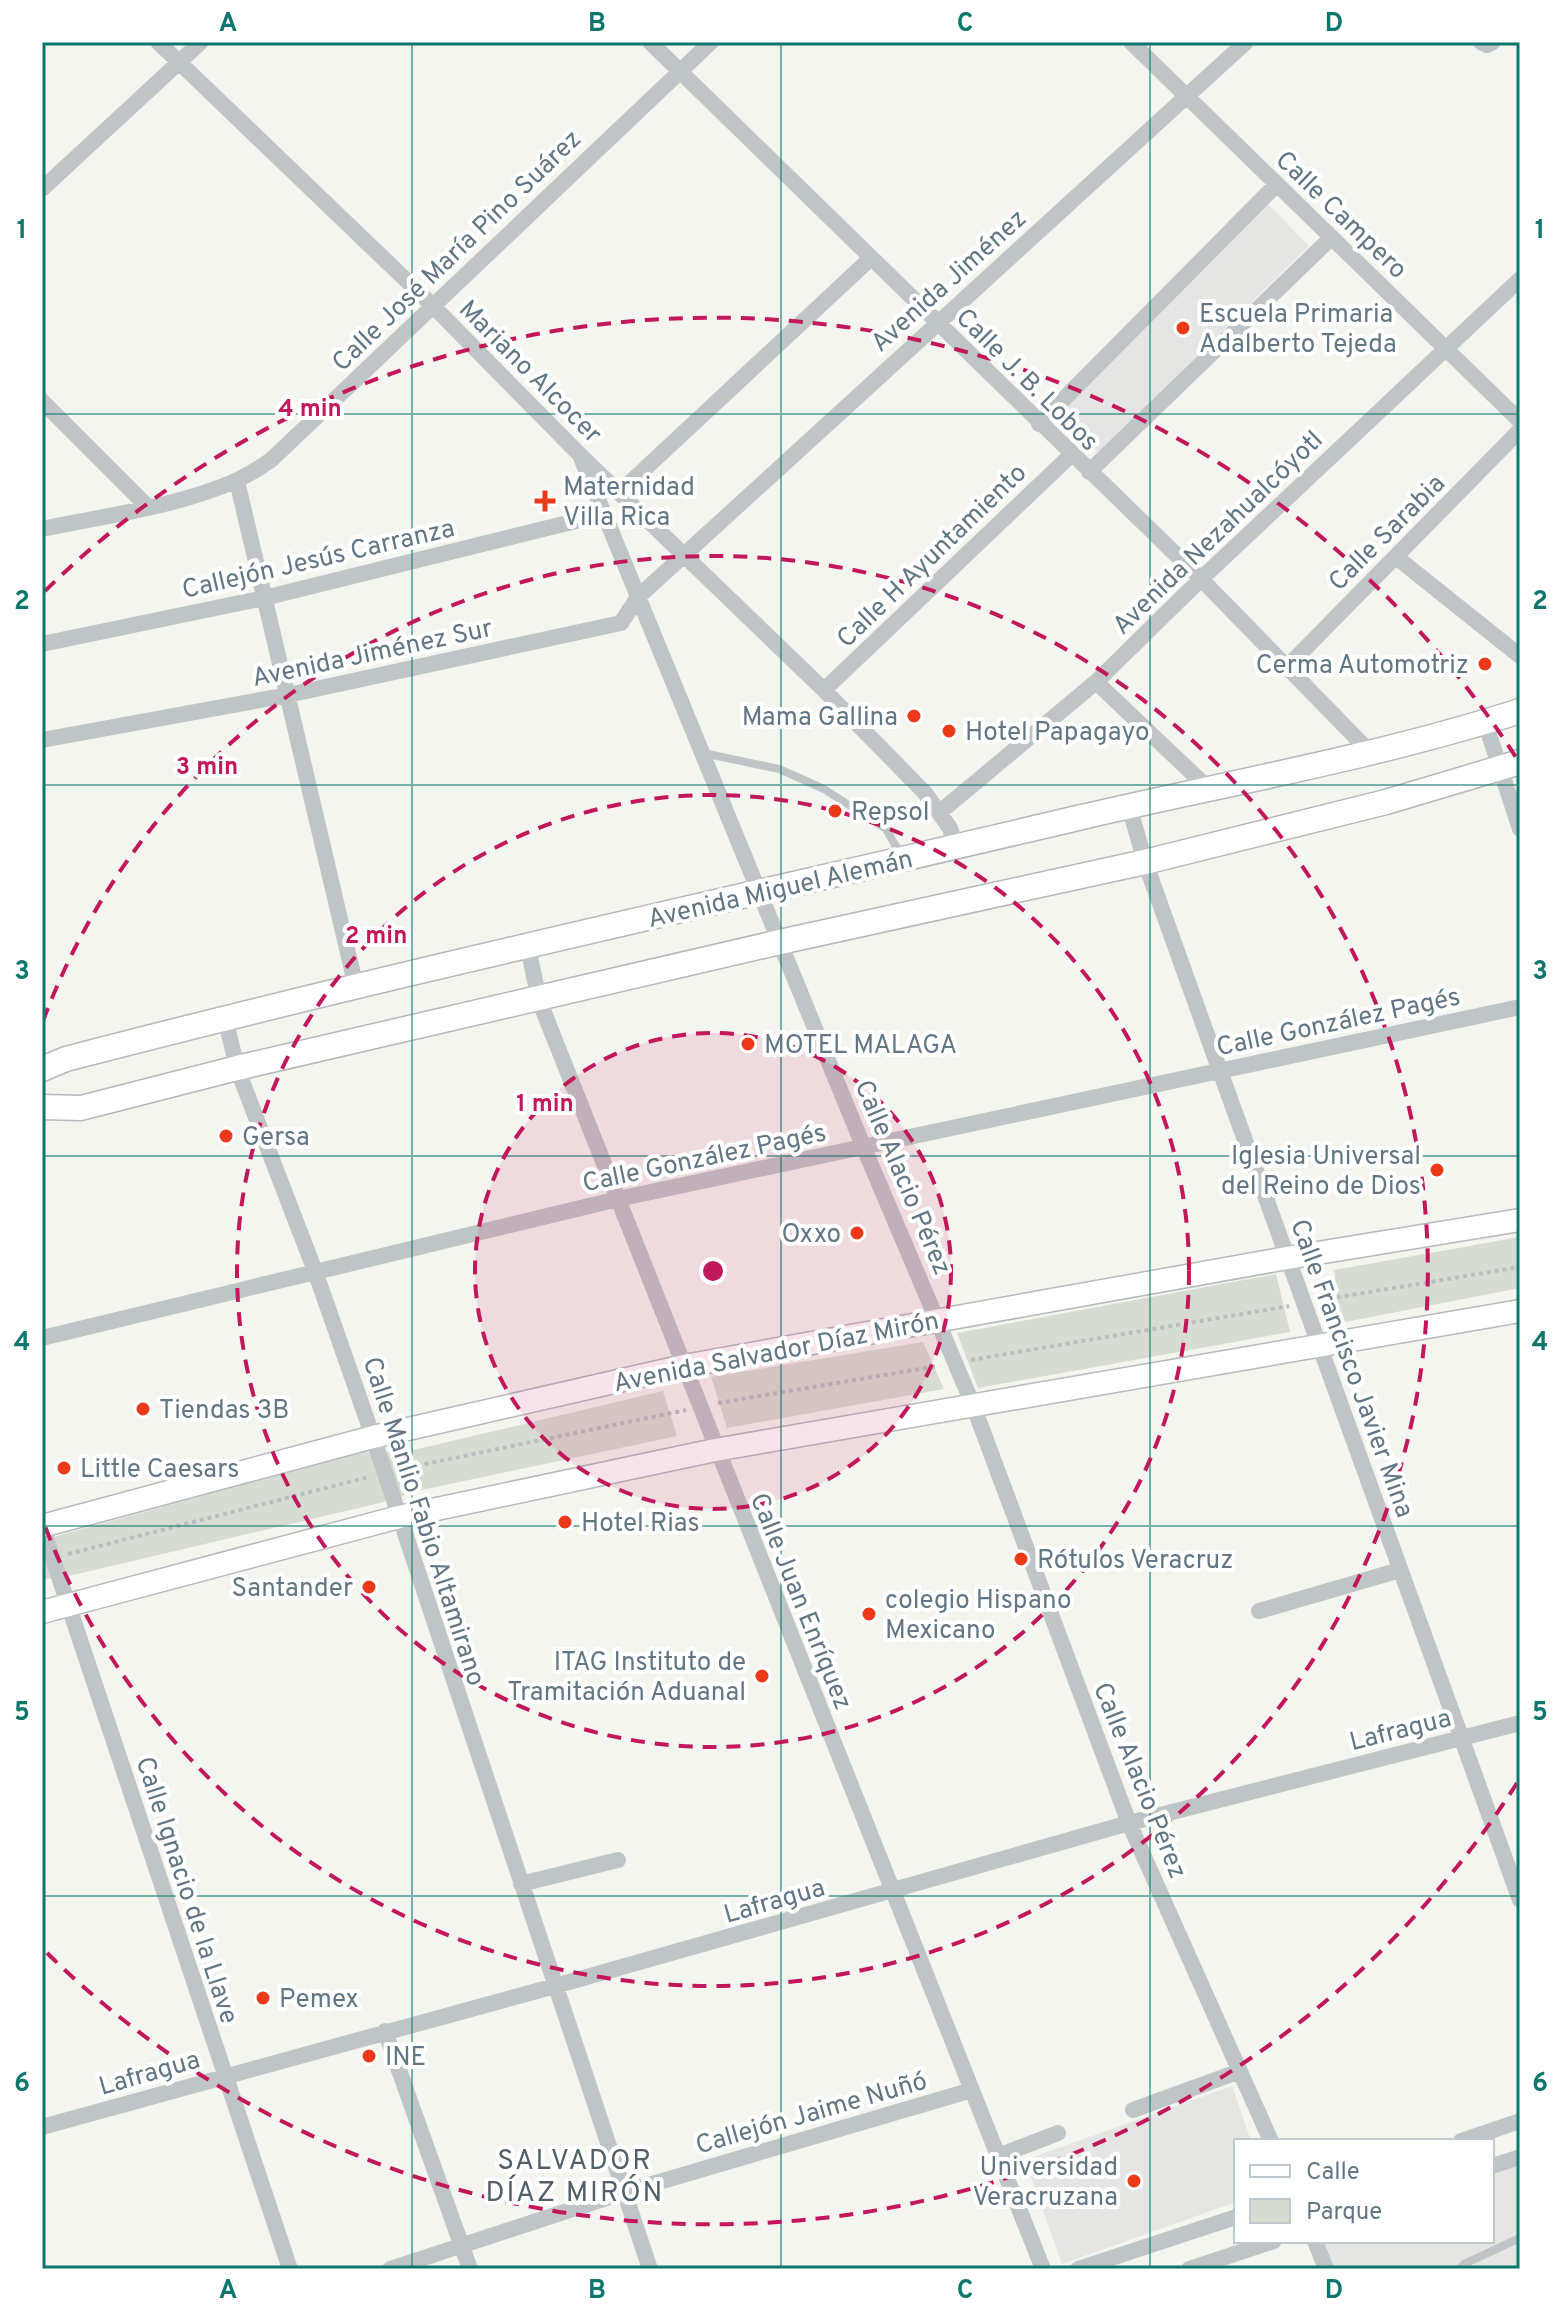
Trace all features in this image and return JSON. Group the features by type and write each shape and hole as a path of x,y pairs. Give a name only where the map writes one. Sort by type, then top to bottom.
{"main road":[{"name":"Avenida Miguel Alemán","path":"42,1069 54,1060 225,1017 1370,752 1520,711"},
{"name":"Avenida Miguel Alemán","path":"42,1107 81,1108 237,1068 780,942 1145,862 1386,802 1510,765"},
{"path":"42,1125 81,1108"},
{"name":"Avenida Salvador Díaz Mirón","path":"42,1526 373,1437 684,1366 1287,1258 1520,1220"},
{"path":"42,1612 399,1517 715,1450 1520,1311"}],"street":[{"name":"Mariano Alcocer","path":"158,42 432,305 580,455 824,690 925,793 950,828 956,847"},
{"path":"42,189 201,42"},
{"name":"Calle J. B. Lobos","path":"650,42 1201,579 1370,752"},
{"name":"Calle José María Pino Suárez","path":"42,529 148,507 237,481 271,460 711,42"},
{"name":"Calle Campero","path":"1131,42 1520,421"},
{"name":"Avenida Jiménez","path":"683,556 1246,42"},
{"path":"1039,424 1276,185"},
{"path":"1089,472 1331,238"},
{"path":"620,492 870,259"},
{"name":"Avenida Nezahualcóyotl","path":"940,812 1096,682 1520,279"},
{"path":"42,401 148,507"},
{"name":"Calle Sarabia","path":"1286,668 1520,430"},
{"name":"Calle Alacio Pérez","path":"580,455 864,1148 973,1405 1129,1823 1270,2139"},
{"name":"Calle H Ayuntamiento","path":"824,690 1071,455"},
{"path":"237,481 356,987"},
{"name":"Callejón Jesús Carranza","path":"42,644 264,598 604,514"},
{"name":"Avenida Jiménez Sur","path":"42,740 288,695 621,623 638,597 683,556"},
{"path":"1396,557 1520,656"},
{"path":"1096,682 1208,788"},
{"path":"1485,722 1510,765 1520,829"},
{"name":"Calle Francisco Javier Mina","path":"1129,806 1145,862 1520,1900"},
{"name":"Calle Juan Enríquez","path":"528,947 539,1000 715,1450 1043,2269"},
{"name":"Calle González Pagés","path":"42,1338 618,1199 1520,1007"},
{"name":"Calle Manlio Fabio Altamirano","path":"225,1017 237,1068 315,1271 373,1437 650,2269"},
{"name":"Calle Ignacio de la Llave","path":"42,1526 290,2269"},
{"path":"1259,1611 1400,1570"},
{"name":"Lafragua","path":"42,2127 892,1892 1129,1823 1520,1723"},
{"path":"521,1884 618,1860"},
{"path":"385,2031 470,2269"},
{"path":"1133,2110 1240,2071"},
{"name":"Callejón Jaime Nuñó","path":"390,2269 625,2192 972,2090"},
{"path":"1467,2139 1520,2121"},
{"path":"998,2156 1058,2133"},
{"path":"1494,2165 1520,2157"},
{"path":"1078,2269 1234,2218"},
{"path":"1189,2269 1268,2243"},
{"path":"1316,2243 1326,2269"}],"lane":[{"path":"702,752 779,769 824,789 886,829 904,859"},
{"path":"1459,2269 1520,2238"}],"path":[{"path":"53,1558 385,1473 699,1407 1520,1267"}],"shaded area":[{"name":"Escuela Primaria Adalberto Tejeda","path":"1268,204 1309,246 1098,453 1057,411"},
{"name":"Universidad Veracruzana","path":"1232,2086 1250,2139 1234,2139 1234,2203 1062,2264 1025,2160"},
{"path":"1520,2164 1520,2269 1333,2269 1320,2243 1494,2243 1494,2172"}],"green space":[{"path":"1520,1237 1520,1288 1340,1323 1334,1270"},
{"path":"1276,1274 1290,1332 978,1388 957,1333"},
{"path":"923,1342 944,1389 727,1428 711,1377"},
{"path":"663,1391 677,1436 417,1491 380,1503 42,1580 42,1540 363,1452 405,1452"}],"place":[{"name":"Escuela Primaria Adalberto Tejeda","path":"1183,328"},
{"name":"Maternidad Villa Rica","path":"545,501"},
{"name":"Cerma Automotriz","path":"1485,664"},
{"name":"Mama Gallina","path":"914,716"},
{"name":"Hotel Papagayo","path":"949,731"},
{"name":"Repsol","path":"835,811"},
{"name":"MOTEL MALAGA","path":"748,1044"},
{"name":"Gersa","path":"226,1136"},
{"name":"Iglesia Universal del Reino de Dios","path":"1437,1170"},
{"name":"Oxxo","path":"857,1233"},
{"name":"Tiendas 3B","path":"143,1409"},
{"name":"Little Caesars","path":"64,1468"},
{"name":"Hotel Rias","path":"565,1522"},
{"name":"Rótulos Veracruz","path":"1021,1559"},
{"name":"Santander","path":"369,1587"},
{"name":"colegio Hispano Mexicano","path":"869,1614"},
{"name":"ITAG Instituto de Tramitación Aduanal","path":"762,1676"},
{"name":"Pemex","path":"263,1998"},
{"name":"INE","path":"369,2056"},
{"name":"Universidad Veracruzana","path":"1134,2181"}],"district":[{"name":"SALVADOR DÍAZ MIRÓN","path":"575,2175"}]}
